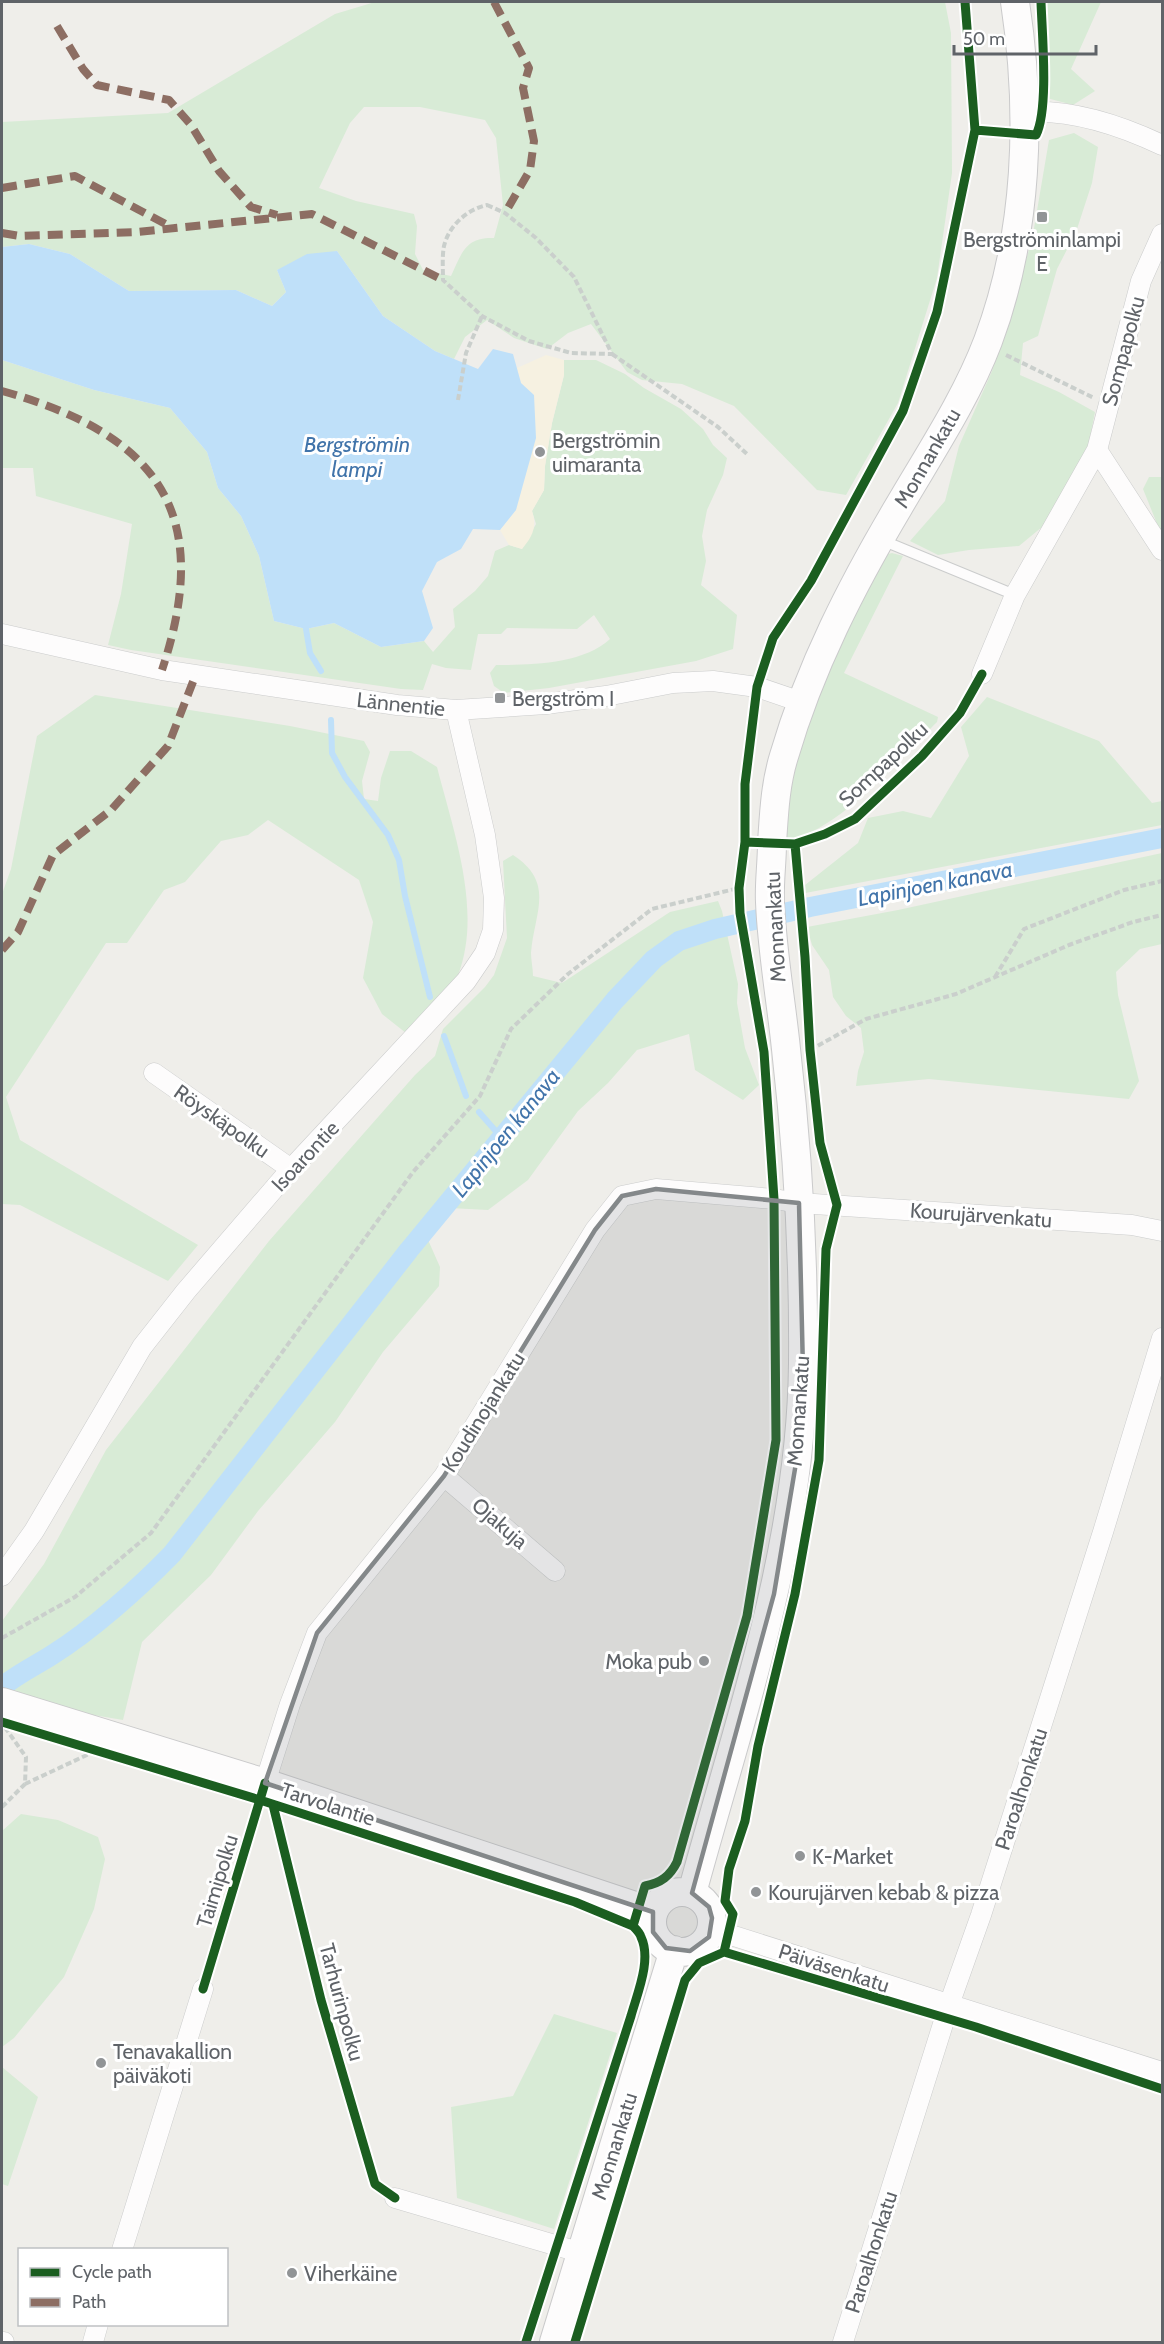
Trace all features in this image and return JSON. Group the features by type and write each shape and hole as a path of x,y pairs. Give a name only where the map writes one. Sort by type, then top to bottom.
{"main road":[{"name":"Monnankatu","path":"692,1893 729,1765 774,1594 797,1457 803,1370 802,1248 799,1203 804,1050 775,965 770,899 774,801 782,761 801,702 840,611 879,539 965,392 987,345 1006,287 1017,231 1025,112 1023,54 1015,2"},
{"name":"Tarvolantie","path":"2,1712 265,1783 653,1912"},
{"path":"673,1893 692,1893 702,1898 708,1907 712,1918 712,1929 702,1945 690,1951 666,1947 658,1941 651,1921 653,1912 664,1897 673,1893"},
{"name":"Monnankatu","path":"554,2343 674,1950"}],"street":[{"path":"1025,112 1043,111 1113,124 1162,145"},
{"name":"Sompapolku","path":"982,674 1015,595 1097,450 1141,281 1162,234"},
{"path":"1097,450 1162,550"},
{"name":"Lännentie","path":"2,634 162,670 397,705 456,710 546,704 606,696 673,683 713,681 757,687 801,702"},
{"name":"Isoarontie","path":"2,1576 34,1531 142,1347 186,1291 291,1169 466,981 485,953 493,930 494,898 485,835 456,710"},
{"name":"Röyskäpolku","path":"154,1073 291,1169"},
{"name":"Koudinojankatu","path":"265,1783 290,1704 317,1633 444,1476 595,1230 622,1196 656,1189 799,1203"},
{"name":"Kourujärvenkatu","path":"799,1203 1132,1225 1162,1231"},
{"name":"Paroalhonkatu","path":"843,2343 949,2005 981,1915 1103,1532 1162,1338"},
{"name":"Ojakuja","path":"444,1476 555,1571"},
{"name":"Päiväsenkatu","path":"712,1929 1162,2072"},
{"path":"123,2248 203,1989"},
{"path":"395,2198 582,2253"},
{"path":"93,2343 98,2326"}],"lane":[{"path":"879,539 1015,595"}],"path":[{"path":"612,354 571,353 529,341 482,316 443,280 444,245 457,222 474,208 488,205 505,213 574,277 612,354 718,427 748,455"},
{"path":"458,400 466,353 482,316"},
{"path":"987,345 1023,365 1108,404"},
{"path":"2,1638 75,1597 152,1533 413,1172 480,1096 511,1029 568,974 652,909 739,892 740,877"},
{"path":"995,977 1024,929 1124,890 1162,882"},
{"path":"804,1050 866,1019 956,993 1069,945 1133,922 1162,915"},
{"path":"2,1712 22,1729"},
{"path":"2,1712 26,1757 25,1784"},
{"path":"86,1747 96,1750"},
{"path":"2,1807 25,1784 96,1750"}],"highlighted area":[{"path":"656,1189 799,1203 803,1370 797,1457 774,1594 692,1893 709,1907 712,1918 709,1937 690,1951 666,1948 653,1932 653,1912 265,1783 317,1633 444,1476 595,1230 622,1196"}],"green space":[{"path":"375,2 945,2 951,33 952,173 937,278 898,403 846,495 817,490 734,406 682,384 642,380 627,372 591,324 568,333 547,349 514,338 487,320 465,337 454,359 435,351 383,316 337,251 277,270 286,292 272,306 236,290 129,291 70,254 29,244 2,247 2,122 168,113 335,14","holes":["364,107 420,107 485,120 496,138 503,205 494,238 477,240 466,248 451,276 423,270 415,254 417,226 414,214 356,201 319,188 350,123"]},
{"path":"1035,2 1101,2 1071,69 1095,91 1073,105 1043,97"},
{"path":"1074,133 1098,147 1092,183 1076,232 1057,269 1038,336 1023,343 1020,375 1059,392 1095,412 1086,457 1042,527 1019,546 938,555 910,541 945,501 959,446 992,371 1032,240 1049,140"},
{"path":"2,360 94,390 170,408 207,452 218,488 241,516 259,556 274,621 306,629 334,623 381,647 424,641 433,652 455,627 453,609 475,591 488,576 495,551 509,545 522,549 536,524 532,511 544,490 545,466 552,423 564,375 564,360 596,360 625,374 644,388 681,409 703,429 713,445 727,458 723,475 707,510 702,536 706,561 701,585 737,615 733,649 696,661 549,688 504,693 494,686 490,673 496,665 540,663 571,658 586,654 610,639 594,615 577,629 507,628 501,634 478,634 471,670 446,668 432,664 423,690 401,689 108,645 121,594 132,524 36,496 33,468 2,468"},
{"path":"1149,477 1162,477 1162,536 1143,489"},
{"path":"892,553 903,556 844,673 938,717 937,722 887,774 845,811 803,835 784,839 781,834 801,744 833,655 884,555"},
{"path":"95,695 290,726 364,741 370,752 362,781 364,799 378,801 381,778 390,751 411,751 437,767 457,844 467,898 468,924 465,950 458,975 406,1033 382,1014 363,978 373,922 359,880 268,820 248,835 221,841 185,882 164,890 127,943 106,943 6,1097 20,1140 198,1245 168,1281 20,1205 2,1204 2,894 11,869 37,736"},
{"path":"987,697 1099,741 1152,803 1162,801 1162,825 800,894 800,889 858,843 868,818 903,811 931,818 969,756 961,727"},
{"path":"1162,853 1162,944 1140,949 1116,972 1118,995 1139,1081 1129,1099 929,1079 856,1086 864,1052 861,1028 846,1016 833,997 829,970 812,945 807,927 898,910"},
{"path":"513,855 534,876 538,888 538,912 531,953 533,976 562,983 670,912 718,901 738,984 737,1003 745,1048 759,1085 743,1100 695,1070 689,1034 637,1050 608,1083 578,1111 528,1180 488,1210 450,1208 425,1233 440,1267 439,1286 383,1352 335,1422 258,1511 211,1575 142,1642 123,1720 11,1701 2,1696 2,1621 44,1564 106,1450 269,1241 415,1075 435,1056 443,1029 494,975 507,938 503,861"},
{"path":"21,1814 58,1820 98,1837 105,1859 94,1909 64,1977 14,2038 2,2047 2,1831"},
{"path":"554,2014 617,2033 554,2229 457,2198 451,2107 513,2096"},
{"path":"2,2067 38,2097 8,2186 2,2184"}],"sand":[{"name":"Bergströmin uimaranta","path":"546,355 564,360 564,375 552,423 545,466 544,490 532,511 533,531 522,549 509,545 500,530 516,510 521,383 517,368"}],"water":[{"name":"Bergströmin lampi","path":"29,244 70,254 129,291 236,290 272,306 286,292 277,270 307,254 337,251 383,316 435,351 478,369 493,349 513,354 521,383 534,395 536,438 516,510 500,530 473,529 461,549 437,562 422,591 433,628 424,641 381,647 334,623 306,629 274,621 259,556 241,516 218,488 207,452 170,408 94,390 2,360 2,247"}],"waterway":[{"path":"306,629 310,653 321,671"},
{"path":"331,720 332,753 345,777 388,835 399,860 405,896 430,997"},
{"name":"Lapinjoen kanava","path":"2,1687 99,1621 172,1554 409,1250 615,1000 654,959 679,941 715,929 810,907 1162,838"},
{"path":"444,1036 466,1096"},
{"path":"479,1112 501,1137"}],"marked path":[{"path":"494,2 529,68 523,88 534,141 530,170 505,213"},
{"path":"57,26 83,69 97,85 169,100 191,125 219,171 251,207 277,215"},
{"path":"2,188 75,176 173,228"},
{"path":"2,233 20,236 137,232 312,214 443,280"},
{"path":"2,391 55,409 99,430 134,456 160,487 175,523 181,565 177,614 162,670"},
{"path":"2,950 18,932 53,855 111,810 168,746 196,674"}],"cycle path":[{"path":"526,2342 640,1987 645,1956 644,1946 640,1934 633,1926 645,1886 664,1878 677,1862 747,1616 776,1440 774,1199 764,1052 740,913 739,888 745,842 745,784 757,687 773,638 811,581 903,411 937,312 975,130 965,2"},
{"path":"975,130 1036,135 1040,123 1044,90 1041,2"},
{"path":"745,842 795,844 825,834 855,819 922,756 960,713 982,674"},
{"path":"575,2342 685,1980 699,1963 724,1952 733,1914 725,1901 729,1869 745,1821 758,1746 795,1594 819,1460 826,1249 837,1205 820,1143 810,1050 795,844"},
{"path":"2,1722 260,1800 575,1902 633,1926"},
{"name":"Taimipolku","path":"203,1989 265,1783"},
{"name":"Tarhurinpolku","path":"273,1805 321,2000 375,2184 395,2198"},
{"path":"724,1952 976,2027 1162,2089"}],"place":[{"name":"Bergströminlampi E","path":"1042,217"},
{"name":"Bergströmin uimaranta","path":"540,452"},
{"name":"Bergström I","path":"500,698"},
{"name":"Moka pub","path":"704,1661"},
{"name":"K-Market","path":"800,1856"},
{"name":"Kourujärven kebab & pizza","path":"756,1892"},
{"name":"Tenavakallion päiväkoti","path":"101,2063"},
{"name":"Viherkäine","path":"292,2273"}]}
